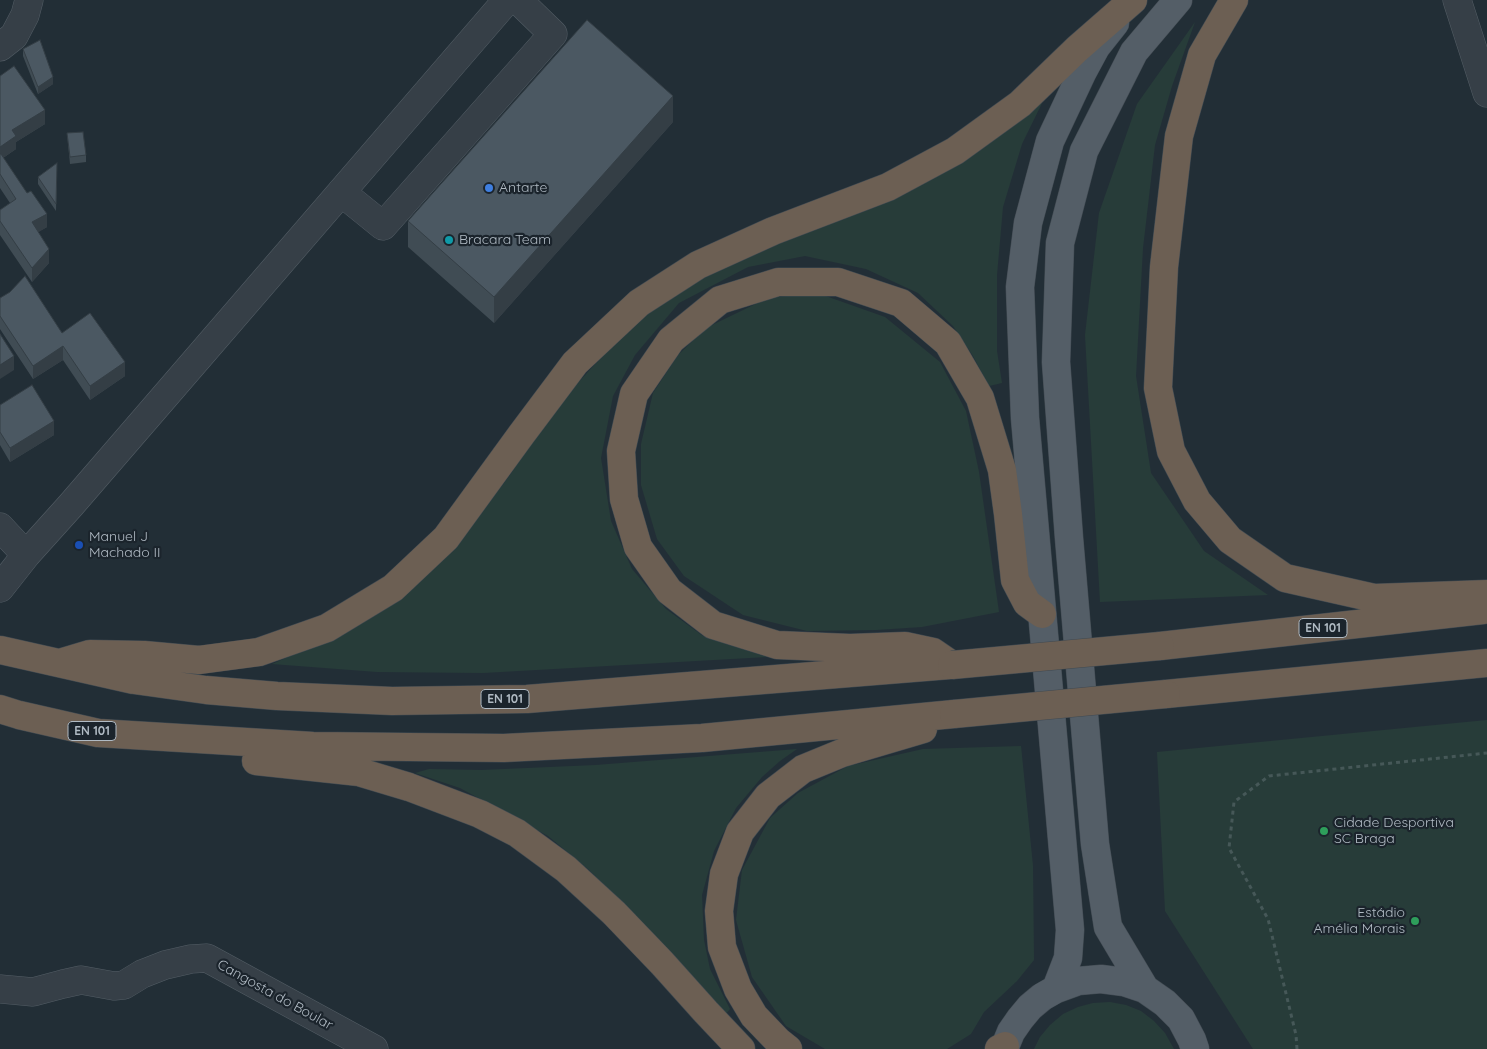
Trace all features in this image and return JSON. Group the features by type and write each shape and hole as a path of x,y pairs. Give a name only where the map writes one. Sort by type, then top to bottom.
{"highway":[{"path":"60,662 90,654 144,655 198,660 259,652 327,628 385,593 393,588 446,538 575,363 639,303 698,265 773,231 888,187 954,151 1020,104 1077,49 1133,0"},
{"path":"1234,0 1202,56 1179,136 1164,267 1158,388 1171,451 1196,501 1230,540 1285,578 1374,598 1487,594"},
{"path":"952,665 934,652 905,646 850,648 777,645 714,625 669,590 638,547 624,500 621,451 634,394 671,340 720,300 778,282 838,282 901,303 948,343 980,398 1002,470 1016,580 1028,603 1042,614"},
{"name":"EN 101","path":"0,650 134,680 206,690 277,696 392,700 527,699 952,665 1160,646 1487,610"},
{"name":"EN 101","path":"0,709 98,733 314,746 504,748 702,738 1487,662"},
{"path":"788,1049 754,1016 738,989 722,948 719,911 724,874 740,832 768,796 803,770 842,753 925,729 954,714"},
{"path":"186,738 211,756 359,772 409,787 471,810 517,833 566,869 614,913 741,1049"}],"main road":[{"path":"1056,989 1068,958 1070,930 1025,418 1020,287 1028,223 1050,141 1096,47 1133,0"},
{"path":"1145,990 1108,927 1095,844 1056,362 1060,243 1084,150 1134,52 1178,0"},
{"path":"1003,1048 1011,1032 1030,1007 1042,997 1056,989 1078,981 1101,979 1124,982 1145,990 1165,1003 1181,1020 1195,1049"}],"street":[{"path":"0,48 14,36 25,15 29,0"},
{"path":"1,587 26,555 508,0"},
{"path":"341,192 383,226 553,34 518,0"},
{"path":"1457,0 1487,93"},
{"path":"0,527 26,555"},
{"name":"Cangosta do Boular","path":"0,988 33,992 81,980 114,986 124,985 142,974 165,965 191,959 207,958 374,1049"}],"path":[{"path":"1297,1049 1296,1035 1268,919 1229,848 1234,802 1269,776 1487,753"}],"green space":[{"path":"1195,22 1172,86 1155,145 1143,248 1136,376 1151,473 1204,551 1268,595 1100,602 1085,335 1099,213 1137,104"},
{"path":"1044,99 1022,144 1003,207 997,275 997,351 1002,383 989,386 973,356 953,326 918,293 866,269 805,256 748,267 679,303 635,355 613,396 601,458 611,521 632,569 666,609 703,636 767,657 483,673 377,672 272,664 354,628 458,543 510,475 549,414 636,320 701,273 949,168 1011,128"},
{"path":"820,294 885,317 940,362 966,411 979,472 999,612 922,627 807,631 743,615 684,576 657,539 641,485 641,444 653,393 678,355 706,328 770,297"},
{"name":"Cidade Desportiva SC Braga","path":"1487,720 1487,1049 1253,1049 1165,911 1157,752"},
{"path":"1021,746 1033,866 1034,960 1017,981 984,1012 971,1034 947,1049 825,1049 786,1026 752,977 736,920 742,870 770,818 798,793 848,766 923,749"},
{"path":"797,749 762,777 736,808 714,851 702,895 704,940 710,969 730,1009 725,1015 636,916 588,869 548,836 460,788 415,773 429,769 481,770 596,765"},
{"path":"1110,1002 1126,1005 1141,1011 1165,1033 1174,1049 1034,1049 1040,1037 1063,1014 1093,1003"}],"building":[{"path":"587,20 673,96 494,297 408,221"},
{"path":"40,40 53,77 38,87 23,49"},
{"path":"14,66 45,110 12,130 16,136 0,147 0,76"},
{"path":"83,132 86,155 70,157 67,133"},
{"path":"0,154 27,193 31,191 47,214 32,222 49,249 32,268 0,221 0,210 16,199 0,174"},
{"path":"57,163 56,204 38,177"},
{"path":"25,276 62,333 90,313 125,362 90,386 63,346 33,366 0,316 0,298 10,292"},
{"path":"0,334 14,356 0,365"},
{"path":"32,385 54,421 10,448 0,432 0,405"}],"place":[{"name":"Antarte","path":"489,188"},
{"name":"Bracara Team","path":"449,240"},
{"name":"Manuel J Machado II","path":"79,545"},
{"name":"Cidade Desportiva SC Braga","path":"1324,831"},
{"name":"Estádio Amélia Morais","path":"1415,921"}]}
